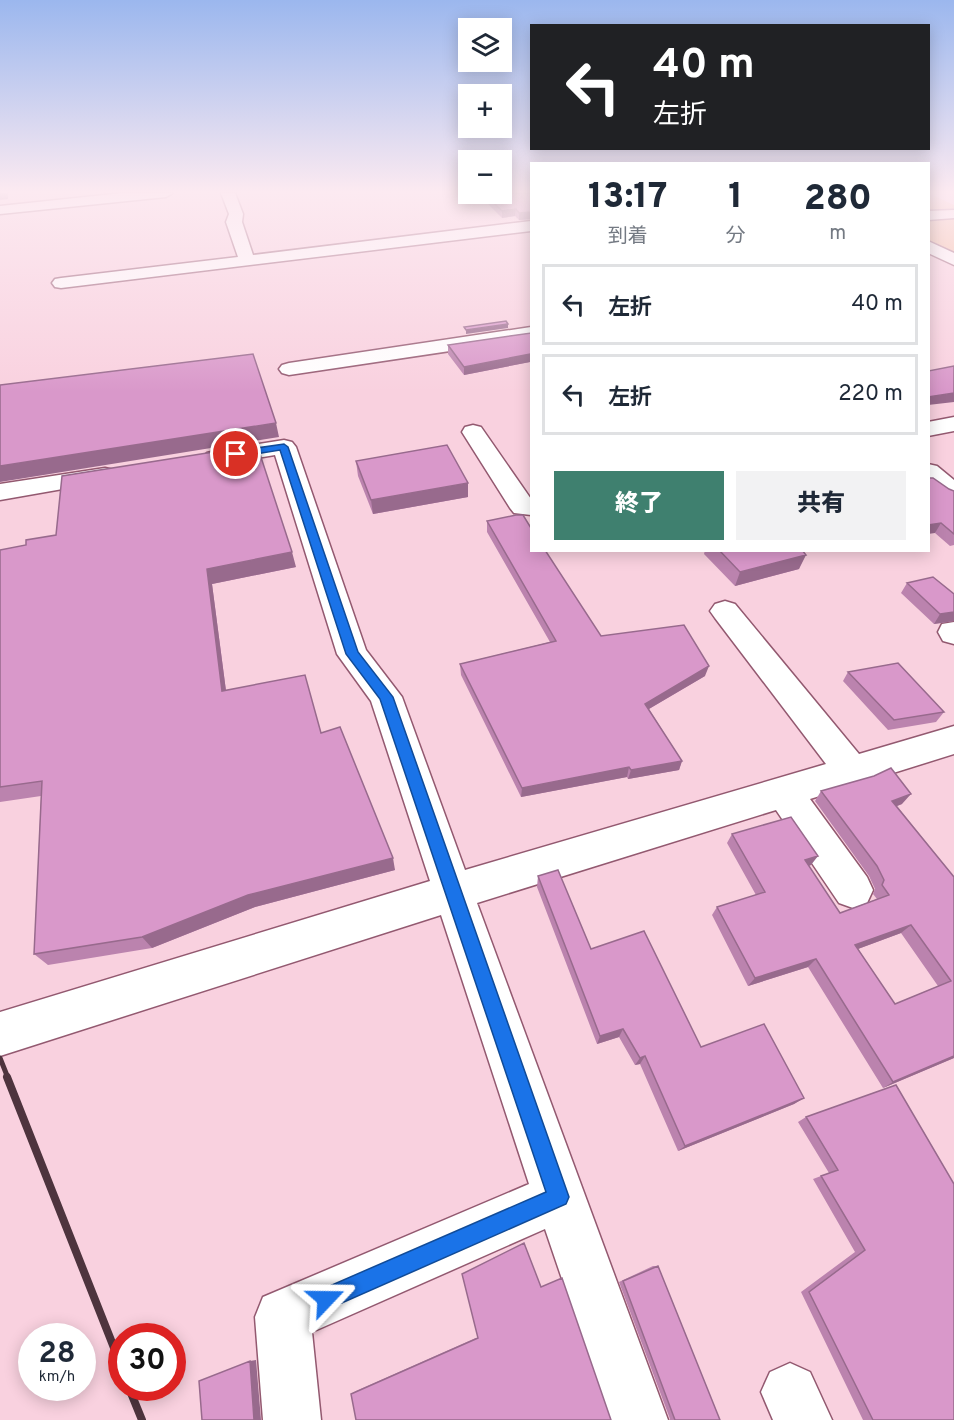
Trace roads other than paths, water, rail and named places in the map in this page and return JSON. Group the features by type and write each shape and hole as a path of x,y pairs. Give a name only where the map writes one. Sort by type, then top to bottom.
{"street":[{"path":"61,283 253,259"},
{"path":"289,369 530,333"},
{"path":"930,429 954,424"},
{"path":"473,432 523,508 530,507"},
{"path":"189,462 284,447 352,654 386,697 559,1197 639,1420"},
{"path":"0,492 130,471"},
{"path":"930,473 954,492"},
{"path":"725,611 852,771"},
{"path":"0,1034 954,740"},
{"path":"784,792 854,890"},
{"path":"292,1420 283,1317 559,1197"}],"railway":[{"path":"0,1058 8,1078"},
{"path":"7,1077 108,1333"},
{"path":"134,1401 142,1420"}]}
